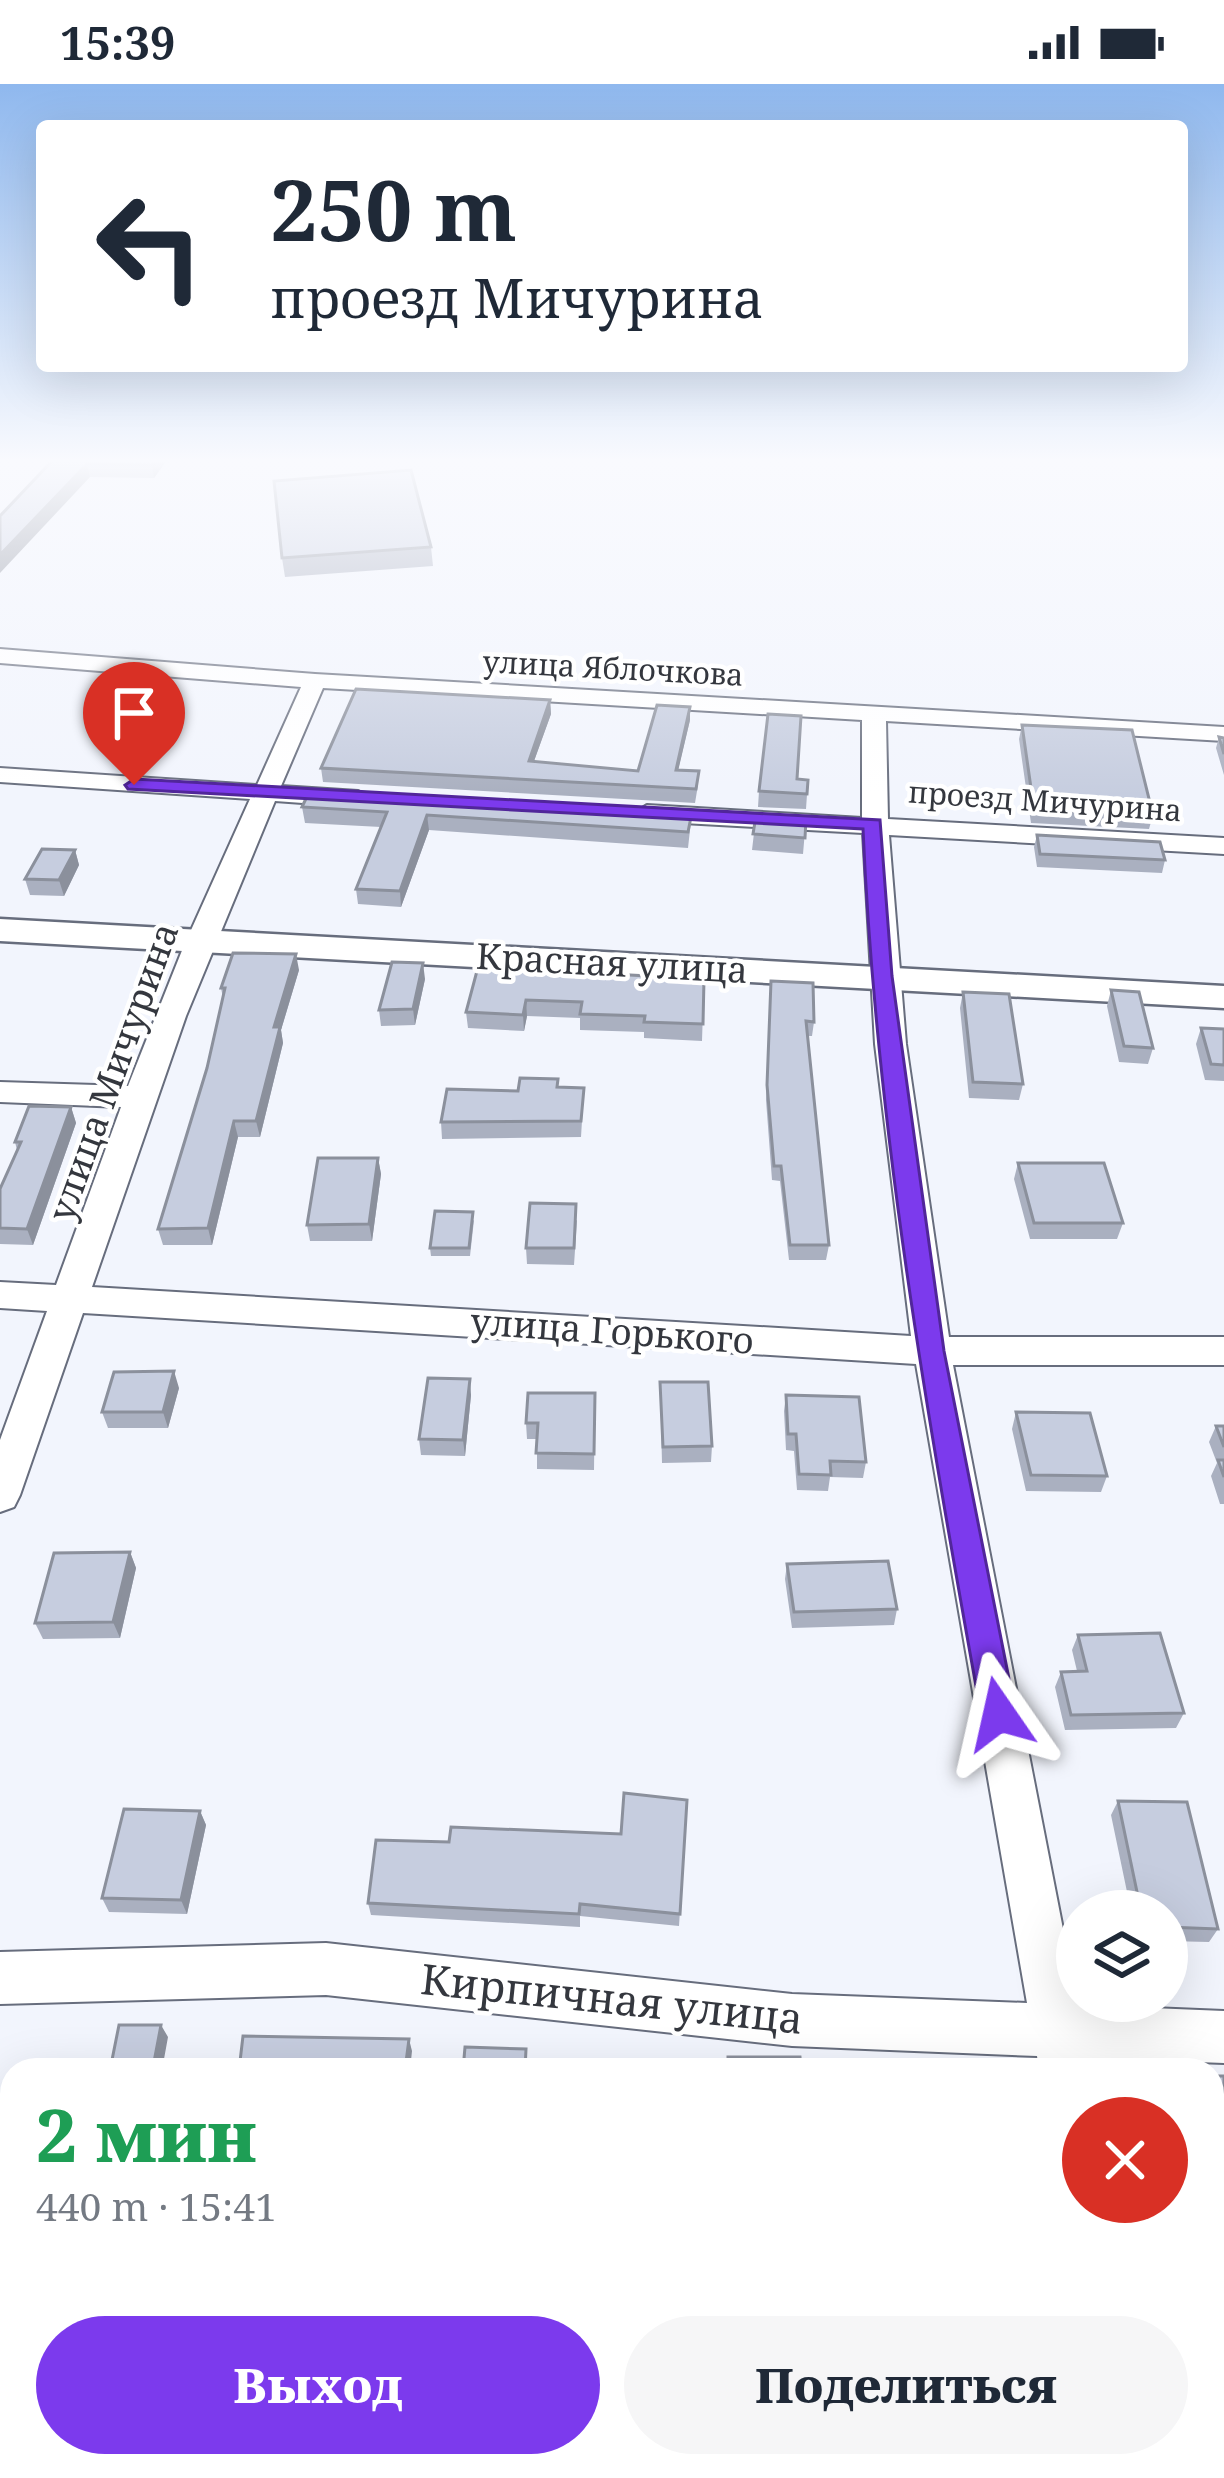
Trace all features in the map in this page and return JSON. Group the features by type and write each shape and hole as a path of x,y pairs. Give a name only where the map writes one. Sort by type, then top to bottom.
{"main road":[{"name":"Красная улица","path":"0,930 1224,997"}],"street":[{"name":"улица Яблочкова","path":"0,656 314,682 1224,734"},
{"name":"улица Мичурина","path":"0,1495 139,1097 199,942 269,794 314,682"},
{"path":"874,715 880,976 930,1351 1063,2051"},
{"path":"0,776 385,800"},
{"name":"проезд Мичурина","path":"617,812 1224,846"},
{"path":"0,1092 139,1097"},
{"name":"улица Горького","path":"0,1295 930,1351 1224,1351"},
{"name":"Кирпичная улица","path":"0,1978 326,1969 1063,2051 1224,2037"}],"building":[{"path":"356,689 550,700 529,761 638,771 657,705 690,707 676,770 699,771 696,789 321,768"},
{"path":"768,714 801,716 797,779 808,780 807,794 759,791"},
{"path":"1022,725 1132,730 1153,815 1034,809"},
{"path":"310,790 692,812 688,832 427,815 400,891 356,889 387,812 302,807"},
{"path":"756,816 806,819 805,838 753,834"},
{"path":"1037,835 1160,842 1165,860 1040,854"},
{"path":"42,849 75,850 59,880 25,879"},
{"path":"233,953 296,954 274,1027 280,1027 256,1121 234,1121 208,1228 158,1229 207,1068 225,988 221,988"},
{"path":"392,962 423,963 413,1009 379,1010"},
{"path":"478,967 704,979 703,1024 580,1014 582,1002 526,1000 523,1015 466,1012"},
{"path":"771,981 813,983 814,1022 806,1021 829,1245 790,1245 781,1166 774,1166 767,1085"},
{"path":"1111,990 1139,992 1153,1048 1124,1046"},
{"path":"963,992 1009,994 1023,1084 973,1082"},
{"path":"1201,1028 1224,1029 1224,1065 1211,1064"},
{"path":"520,1078 558,1079 557,1087 584,1088 581,1121 441,1122 447,1089 518,1091"},
{"path":"29,1106 71,1107 27,1229 0,1228 0,1189 21,1142 15,1142"},
{"path":"318,1158 378,1158 369,1224 307,1225"},
{"path":"1018,1163 1104,1163 1123,1223 1034,1223"},
{"path":"530,1203 576,1204 574,1248 526,1248"},
{"path":"435,1211 473,1212 469,1248 430,1248"},
{"path":"174,1371 163,1412 102,1412 114,1372"},
{"path":"428,1378 470,1379 463,1440 419,1439"},
{"path":"660,1382 708,1382 712,1446 663,1447"},
{"path":"528,1393 595,1393 594,1454 536,1453 538,1423 526,1423"},
{"path":"786,1395 859,1397 866,1462 830,1461 831,1475 799,1474 796,1434 788,1434"},
{"path":"1016,1412 1090,1413 1107,1476 1031,1475"},
{"path":"130,1552 113,1622 35,1623 54,1553"},
{"path":"888,1561 897,1609 794,1612 787,1564"},
{"path":"1160,1633 1184,1713 1071,1715 1061,1672 1087,1671 1078,1635"},
{"path":"624,1793 687,1800 680,1914 580,1904 579,1914 368,1903 376,1840 449,1842 451,1827 621,1834"},
{"path":"1118,1801 1187,1802 1218,1929 1188,1928 1188,1890 1137,1890"},
{"path":"124,1809 200,1811 181,1900 102,1898"},
{"path":"119,2025 161,2025 155,2058 112,2058"},
{"path":"243,2036 409,2039 407,2058 240,2058"},
{"path":"465,2047 526,2049 526,2058 464,2058"}],"route":[{"path":"134,785 873,824 880,976 930,1351 999,1714"}]}
